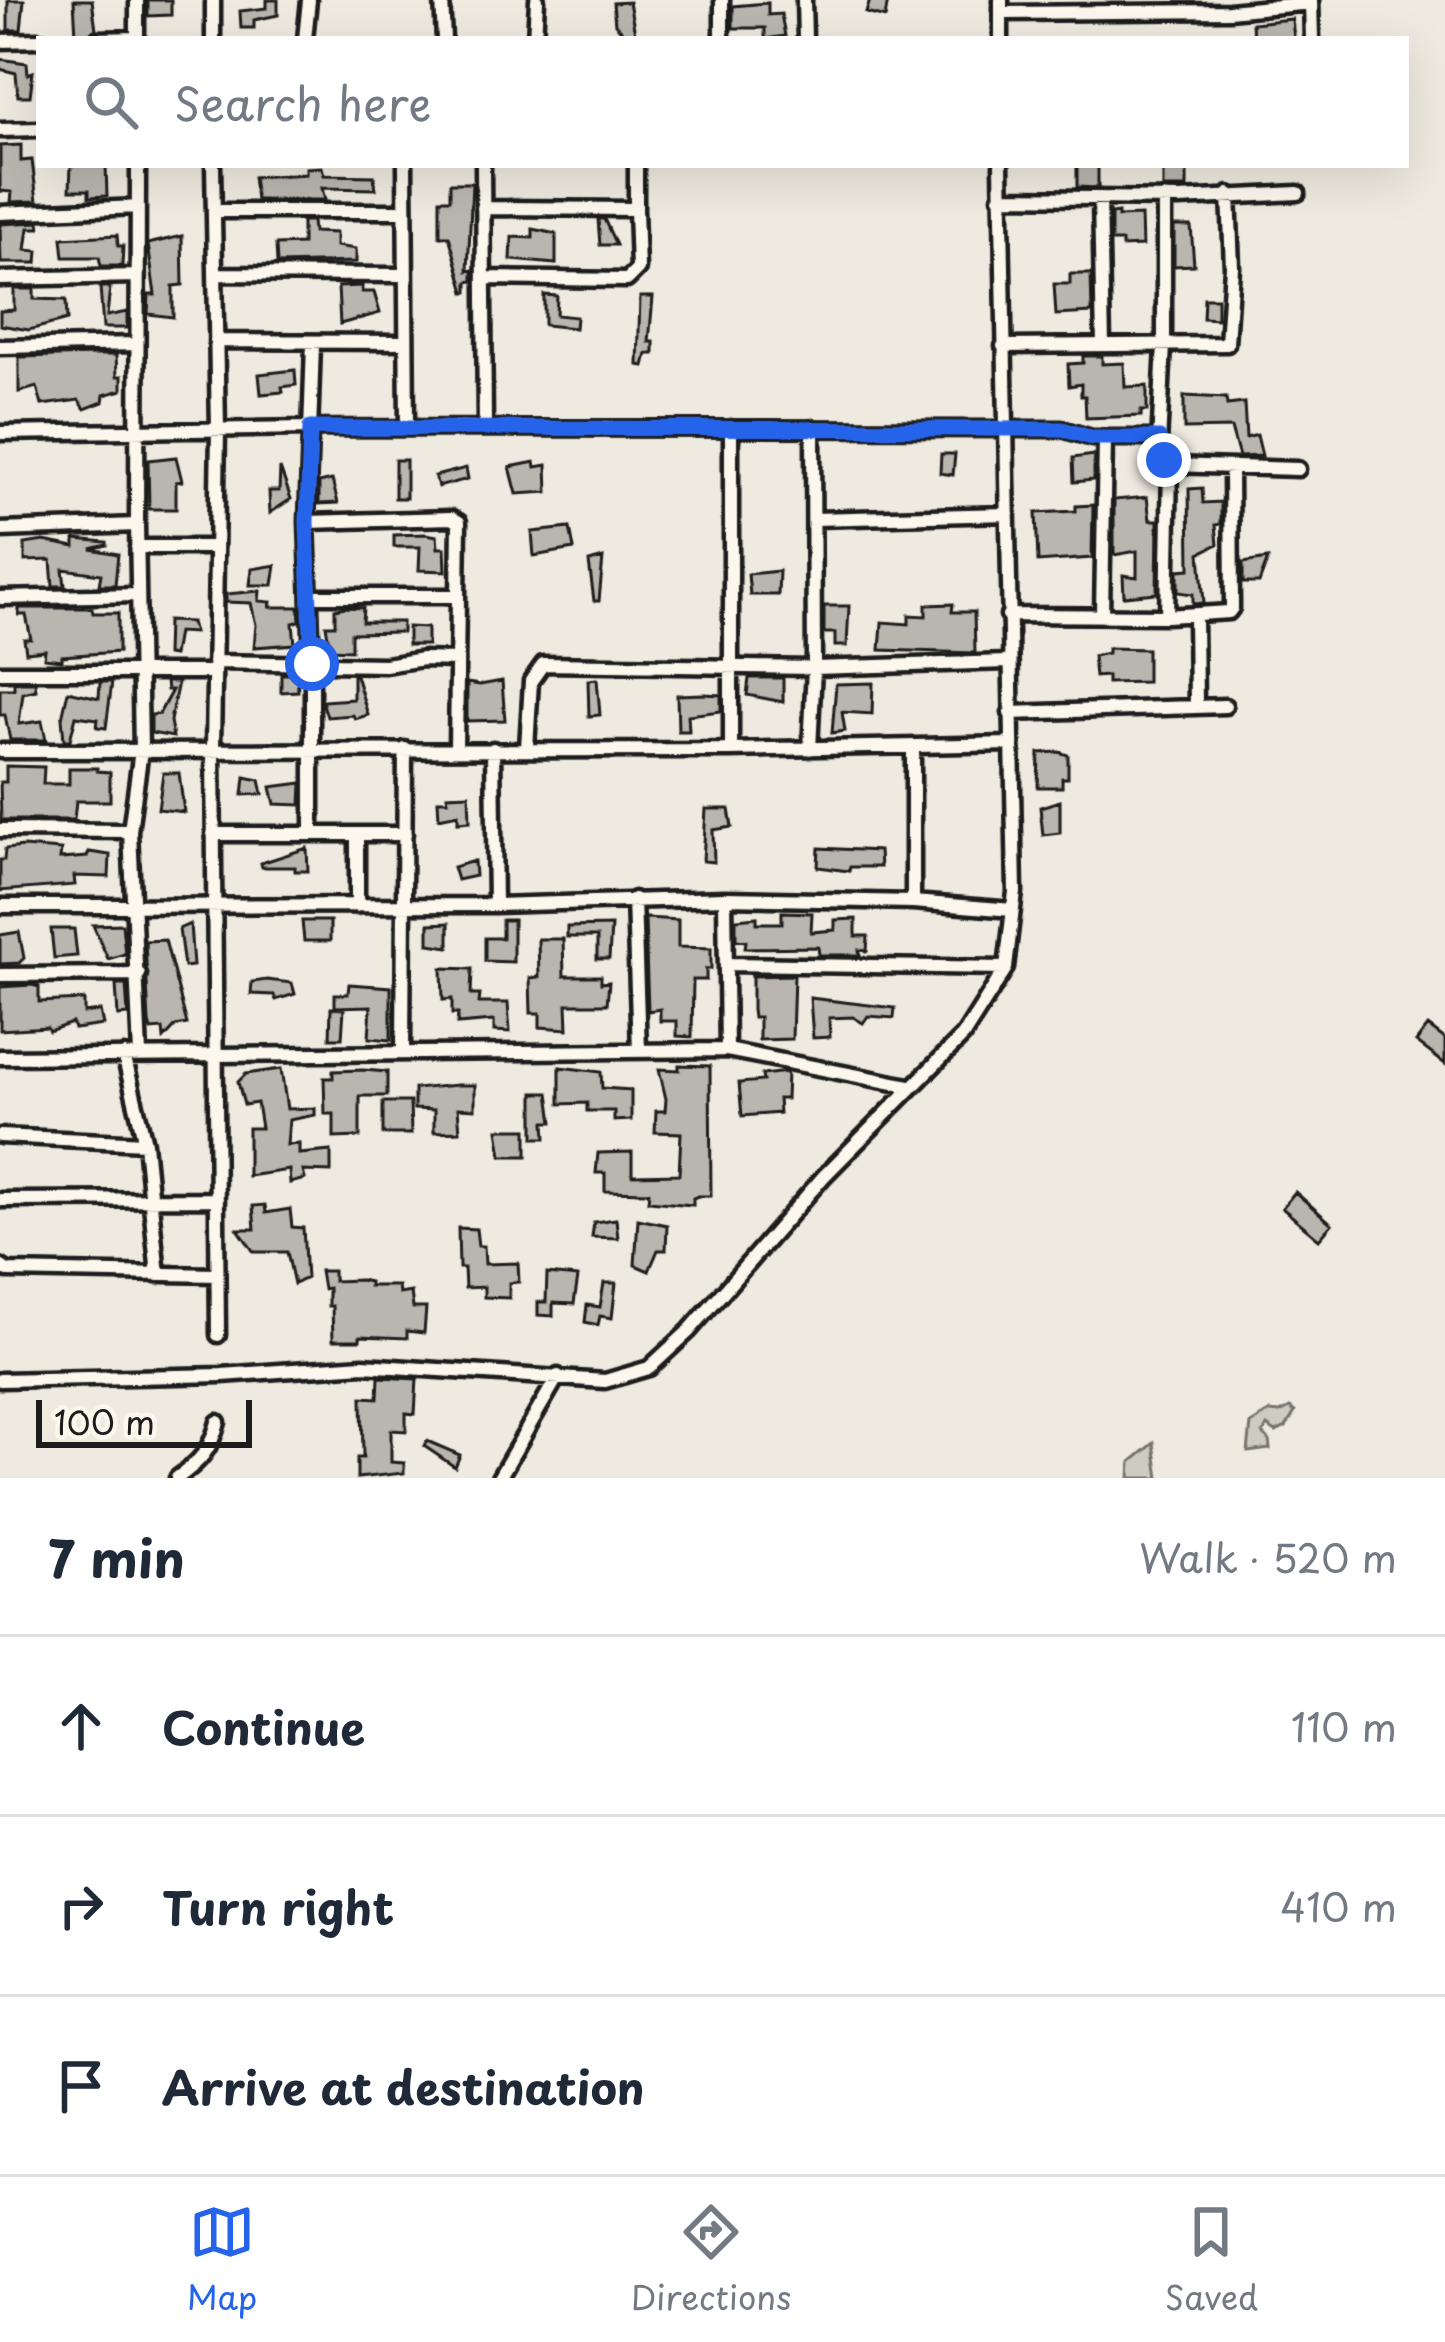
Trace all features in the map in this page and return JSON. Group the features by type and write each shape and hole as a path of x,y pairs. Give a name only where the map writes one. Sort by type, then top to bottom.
{"street":[{"path":"136,0 137,36"},
{"path":"213,0 213,36"},
{"path":"305,36 309,0"},
{"path":"442,0 444,36"},
{"path":"535,36 537,0"},
{"path":"722,0 722,36"},
{"path":"804,0 805,36"},
{"path":"1001,7 1311,2 1312,36"},
{"path":"0,40 36,40"},
{"path":"0,130 36,129"},
{"path":"138,168 141,750 130,831 140,1055"},
{"path":"213,168 218,429 213,749 218,1335"},
{"path":"405,168 406,428"},
{"path":"483,168 485,428"},
{"path":"485,278 627,280 638,269 635,168"},
{"path":"0,1379 222,1376 363,1365 605,1381 650,1368 742,1274 824,1175 963,1036 1006,968 1013,910 1000,168"},
{"path":"1000,197 1298,193"},
{"path":"1003,346 1223,345 1229,340 1229,194"},
{"path":"1100,198 1103,345"},
{"path":"1163,198 1159,438 1160,453 1170,465 1167,616"},
{"path":"0,213 138,207"},
{"path":"483,208 636,209"},
{"path":"215,211 405,211"},
{"path":"214,274 406,275"},
{"path":"0,279 137,276"},
{"path":"217,341 406,342"},
{"path":"0,347 137,344"},
{"path":"312,834 307,522 313,344"},
{"path":"0,433 310,428 1062,429 1105,439 1159,438"},
{"path":"731,428 731,750"},
{"path":"810,749 814,428"},
{"path":"1102,616 1105,439"},
{"path":"1170,465 1298,469"},
{"path":"1008,615 1195,616 1232,608 1231,468"},
{"path":"814,519 1008,514"},
{"path":"307,522 452,518 461,528 456,749"},
{"path":"0,530 137,526"},
{"path":"137,547 216,547"},
{"path":"0,598 138,595"},
{"path":"310,596 458,596"},
{"path":"1195,616 1196,706"},
{"path":"0,672 139,672 456,660"},
{"path":"527,748 531,681 543,664 814,668 1008,662"},
{"path":"1010,713 1225,706"},
{"path":"0,751 731,750 1012,744"},
{"path":"913,747 913,902"},
{"path":"404,1051 405,749"},
{"path":"494,749 495,905"},
{"path":"0,830 130,831"},
{"path":"213,834 405,835"},
{"path":"357,834 357,906"},
{"path":"0,905 406,906 725,898 913,902 1013,910"},
{"path":"725,898 728,1050"},
{"path":"634,899 639,1051"},
{"path":"726,964 1006,968"},
{"path":"0,975 139,974"},
{"path":"0,1058 728,1050 909,1086"},
{"path":"124,1055 146,1143 158,1275"},
{"path":"0,1136 146,1143"},
{"path":"0,1201 217,1199"},
{"path":"0,1266 8,1271 218,1275"},
{"path":"499,1478 558,1376"},
{"path":"177,1478 212,1445 218,1422"}],"shaded area":[{"path":"1290,1408 1295,1412 1286,1427 1276,1432 1267,1426 1263,1434 1270,1449 1248,1452 1251,1424 1270,1412"},
{"path":"1154,1443 1159,1478 1130,1478 1131,1462"}],"building":[{"path":"8,0 24,0 21,30 8,30"},
{"path":"74,0 92,0 96,29 87,35 76,36"},
{"path":"148,0 171,0 171,15 148,16"},
{"path":"267,0 278,0 278,15 254,20 254,28 241,28 240,11 267,8"},
{"path":"870,0 888,0 885,18 866,13"},
{"path":"629,2 635,33 626,35 615,24 613,3"},
{"path":"768,3 768,15 781,14 785,36 765,36 765,28 733,28 733,6"},
{"path":"1292,19 1294,36 1253,36 1252,23"},
{"path":"0,59 27,63 28,74 33,72 30,96 18,96 16,73 0,69"},
{"path":"21,145 21,161 32,160 37,201 11,202 12,192 0,191 0,146"},
{"path":"71,168 106,168 107,196 89,197 89,190 70,190"},
{"path":"306,168 322,168 324,175 374,176 376,189 322,188 325,200 256,200 253,177 306,174"},
{"path":"1077,168 1098,168 1098,188 1077,187"},
{"path":"1163,168 1187,168 1187,188 1163,188"},
{"path":"450,183 472,183 468,271 473,270 473,281 468,282 468,292 449,236 440,236 440,199 450,199"},
{"path":"1118,213 1118,217 1141,216 1142,246 1111,242 1111,214"},
{"path":"598,219 604,219 616,245 600,245"},
{"path":"302,221 312,221 313,232 336,233 336,246 356,249 356,262 277,264 276,245 302,244"},
{"path":"39,222 40,228 29,228 26,250 38,251 37,263 1,263 0,224"},
{"path":"1174,226 1191,226 1194,265 1174,266"},
{"path":"533,229 556,234 556,264 511,260 512,237 533,238"},
{"path":"117,235 118,246 123,246 122,266 101,266 99,257 64,257 62,238"},
{"path":"182,236 183,285 173,286 173,317 148,314 149,295 155,295 148,244"},
{"path":"1070,274 1091,274 1092,313 1056,315 1054,284 1070,284"},
{"path":"362,286 362,292 374,292 380,313 340,324 338,287"},
{"path":"100,287 110,287 107,316 127,312 127,328 103,328"},
{"path":"14,289 34,289 34,299 66,300 67,320 29,330 0,325 0,311 14,310"},
{"path":"544,295 557,296 556,315 576,317 575,328 544,325"},
{"path":"640,297 653,297 649,342 654,342 654,354 647,354 644,366 638,365"},
{"path":"1204,298 1217,298 1217,319 1203,318"},
{"path":"116,355 122,390 104,395 103,402 85,409 79,400 42,405 37,387 19,392 19,357"},
{"path":"1083,356 1102,356 1102,364 1124,363 1125,387 1147,386 1147,411 1141,411 1141,416 1086,418 1081,384 1069,386 1068,364 1083,363"},
{"path":"295,370 296,385 261,394 259,374"},
{"path":"1184,396 1226,398 1227,405 1244,403 1246,438 1257,435 1262,456 1239,457 1231,428 1184,429"},
{"path":"941,454 955,454 953,475 940,473"},
{"path":"1094,455 1094,480 1074,482 1073,458"},
{"path":"176,457 182,481 176,482 176,509 149,509 148,460"},
{"path":"395,460 406,460 406,498 395,498"},
{"path":"535,462 536,467 547,465 548,492 517,494 510,467"},
{"path":"280,468 291,499 270,513 269,491 279,491"},
{"path":"466,468 468,479 438,487 435,476"},
{"path":"332,480 338,503 319,504 319,483"},
{"path":"1202,488 1203,503 1221,502 1221,524 1216,525 1218,544 1200,553 1204,603 1193,604 1193,594 1178,592 1178,570 1190,569 1189,489"},
{"path":"1147,497 1150,520 1158,520 1157,593 1124,596 1123,575 1137,577 1137,551 1114,555 1114,500"},
{"path":"1093,505 1092,558 1038,562 1036,513"},
{"path":"570,528 574,549 534,556 532,532"},
{"path":"394,535 437,536 438,548 445,548 446,571 419,570 420,547 394,547"},
{"path":"75,539 107,542 91,549 118,554 115,585 99,585 101,574 63,569 65,586 53,586 51,560 25,561 25,544 44,541 75,547"},
{"path":"603,558 599,601 594,601 589,562"},
{"path":"1268,559 1259,583 1243,583 1243,563"},
{"path":"276,565 273,585 250,585 252,569"},
{"path":"779,571 778,595 750,595 748,574"},
{"path":"260,591 259,601 271,602 270,607 299,607 300,621 293,623 295,644 254,647 251,603 226,602 226,594"},
{"path":"953,604 952,612 974,612 975,653 880,650 882,622 909,624 909,615 926,616 926,605"},
{"path":"824,606 849,606 847,646 835,646 835,633 824,633"},
{"path":"19,608 92,608 93,613 118,613 118,652 62,656 62,660 44,658 45,650 26,652 24,639 31,639 26,615 19,615"},
{"path":"363,608 362,622 402,622 402,632 351,633 351,650 330,649 326,625 335,625 335,609"},
{"path":"167,621 191,622 194,633 177,632 173,656 166,655"},
{"path":"408,627 427,628 427,645 408,645"},
{"path":"1108,648 1147,649 1147,682 1107,683 1107,676 1095,677 1093,656 1108,653"},
{"path":"281,674 297,674 298,691 281,692"},
{"path":"353,675 368,715 327,717 322,701 353,699"},
{"path":"749,678 783,678 783,702 747,695"},
{"path":"597,679 600,715 589,716 588,680"},
{"path":"502,681 505,720 467,721 467,683"},
{"path":"14,682 35,682 36,690 23,693 19,724 42,721 46,740 10,740 5,715 0,715 0,689 14,689"},
{"path":"100,682 112,682 106,728 97,727 98,719 76,716 70,740 64,740 62,718 68,691 99,698"},
{"path":"166,682 178,682 170,721 173,737 151,733 151,715 159,714 172,690 167,690"},
{"path":"873,683 872,714 842,712 845,731 832,733 836,684"},
{"path":"677,695 721,695 721,711 688,715 689,731 678,731"},
{"path":"1039,753 1068,755 1068,778 1062,778 1062,787 1038,787"},
{"path":"6,766 44,767 43,784 69,784 69,768 110,772 110,801 76,801 74,820 1,820 0,782 6,782"},
{"path":"163,773 179,773 184,812 158,809"},
{"path":"245,777 260,780 263,794 243,795"},
{"path":"302,783 301,805 275,804 271,787"},
{"path":"469,794 470,821 458,822 458,814 439,818 438,800"},
{"path":"1060,801 1060,833 1043,835 1040,807"},
{"path":"706,809 729,809 732,827 713,830 714,862 703,861"},
{"path":"307,848 308,871 262,867 261,863"},
{"path":"819,848 879,851 880,867 850,867 849,871 818,867"},
{"path":"5,849 61,850 60,859 87,857 89,852 110,855 109,877 74,876 75,885 0,891 0,860 4,860"},
{"path":"474,861 475,876 457,880 453,867"},
{"path":"782,912 812,913 811,932 835,930 835,920 856,919 856,936 868,936 867,951 819,955 818,947 745,948 746,941 736,940 736,919 757,917 757,923 782,923"},
{"path":"645,918 678,920 678,947 711,948 706,980 693,980 692,1037 677,1036 677,1021 660,1021 660,1009 648,1011"},
{"path":"502,920 513,920 513,962 485,961 485,938 502,938"},
{"path":"302,921 330,921 330,941 304,941"},
{"path":"449,923 449,947 429,944 429,924"},
{"path":"122,924 125,954 108,959 93,925"},
{"path":"190,924 193,966 184,967 179,929"},
{"path":"611,926 609,959 597,959 597,937 567,937 567,927"},
{"path":"51,929 74,929 77,956 54,958"},
{"path":"19,932 24,958 19,963 0,964 0,935"},
{"path":"538,939 563,939 564,976 601,976 601,983 609,982 607,1004 567,1004 568,1029 540,1027 540,1013 531,1013 530,978 539,977"},
{"path":"165,940 187,1024 176,1026 164,1039 163,1029 151,1030 149,1022 145,941"},
{"path":"442,968 472,969 471,995 480,995 479,1003 508,1003 510,1032 494,1031 494,1021 457,1024 452,999 443,1000"},
{"path":"794,975 792,1039 759,1040 759,1017 753,1018 752,1010 752,976"},
{"path":"252,982 292,983 295,994 276,1000 274,995 251,994"},
{"path":"349,984 391,987 391,1040 369,1038 371,1006 335,1007 335,994 348,994"},
{"path":"116,985 126,985 128,1015 118,1016"},
{"path":"0,987 39,987 39,1002 84,1000 84,1013 100,1011 103,1025 0,1030"},
{"path":"810,998 895,1008 894,1018 868,1016 863,1023 853,1017 829,1018 830,1037 813,1038"},
{"path":"331,1008 344,1009 342,1038 330,1038"},
{"path":"1428,1026 1445,1039 1445,1064 1416,1042"},
{"path":"679,1065 710,1066 711,1196 693,1198 693,1205 648,1201 649,1192 605,1191 605,1173 596,1173 598,1153 632,1152 632,1175 679,1174 681,1133 655,1132 656,1111 665,1111 666,1099 659,1069 679,1070"},
{"path":"560,1067 601,1072 602,1088 631,1090 631,1120 614,1121 614,1111 587,1111 587,1103 560,1104"},
{"path":"281,1069 287,1109 315,1108 315,1115 289,1120 287,1145 299,1144 299,1154 331,1151 331,1172 303,1171 305,1179 290,1183 289,1170 248,1176 248,1128 261,1128 257,1103 244,1105 238,1082 246,1074"},
{"path":"333,1071 387,1072 387,1096 360,1096 360,1137 334,1138 334,1114 325,1114 324,1078 333,1078"},
{"path":"787,1072 786,1099 778,1099 779,1113 742,1116 739,1083"},
{"path":"475,1085 475,1109 458,1108 460,1131 434,1132 434,1110 414,1109 414,1089"},
{"path":"534,1093 549,1093 553,1122 545,1122 546,1138 534,1138"},
{"path":"383,1102 410,1102 411,1134 383,1134"},
{"path":"498,1129 527,1129 527,1156 502,1156"},
{"path":"1295,1192 1332,1224 1319,1239 1282,1208"},
{"path":"265,1205 266,1213 290,1209 292,1227 303,1228 306,1278 294,1284 287,1252 254,1252 238,1229 255,1229 253,1206"},
{"path":"616,1219 618,1238 592,1237 594,1222"},
{"path":"638,1219 667,1225 666,1250 658,1250 649,1271 635,1265"},
{"path":"458,1228 476,1229 485,1264 518,1263 519,1282 509,1283 509,1298 484,1297 484,1287 465,1288 464,1268 459,1268"},
{"path":"320,1271 333,1271 333,1281 360,1280 369,1286 398,1286 399,1294 411,1292 413,1308 426,1308 424,1333 407,1331 407,1338 333,1340 332,1306 328,1306 328,1288 323,1289"},
{"path":"547,1274 578,1277 574,1304 553,1303 553,1316 538,1315 538,1302 546,1302"},
{"path":"604,1283 616,1283 612,1318 600,1316 598,1325 585,1322 587,1305 600,1307"},
{"path":"379,1377 417,1379 415,1414 406,1413 406,1431 391,1430 391,1462 404,1463 404,1473 357,1478 357,1458 363,1458 362,1397 378,1398"},
{"path":"427,1441 460,1455 455,1467 424,1446"}],"route":[{"path":"312,664 307,522 310,428 1062,429 1092,438 1159,438 1164,460"}]}
